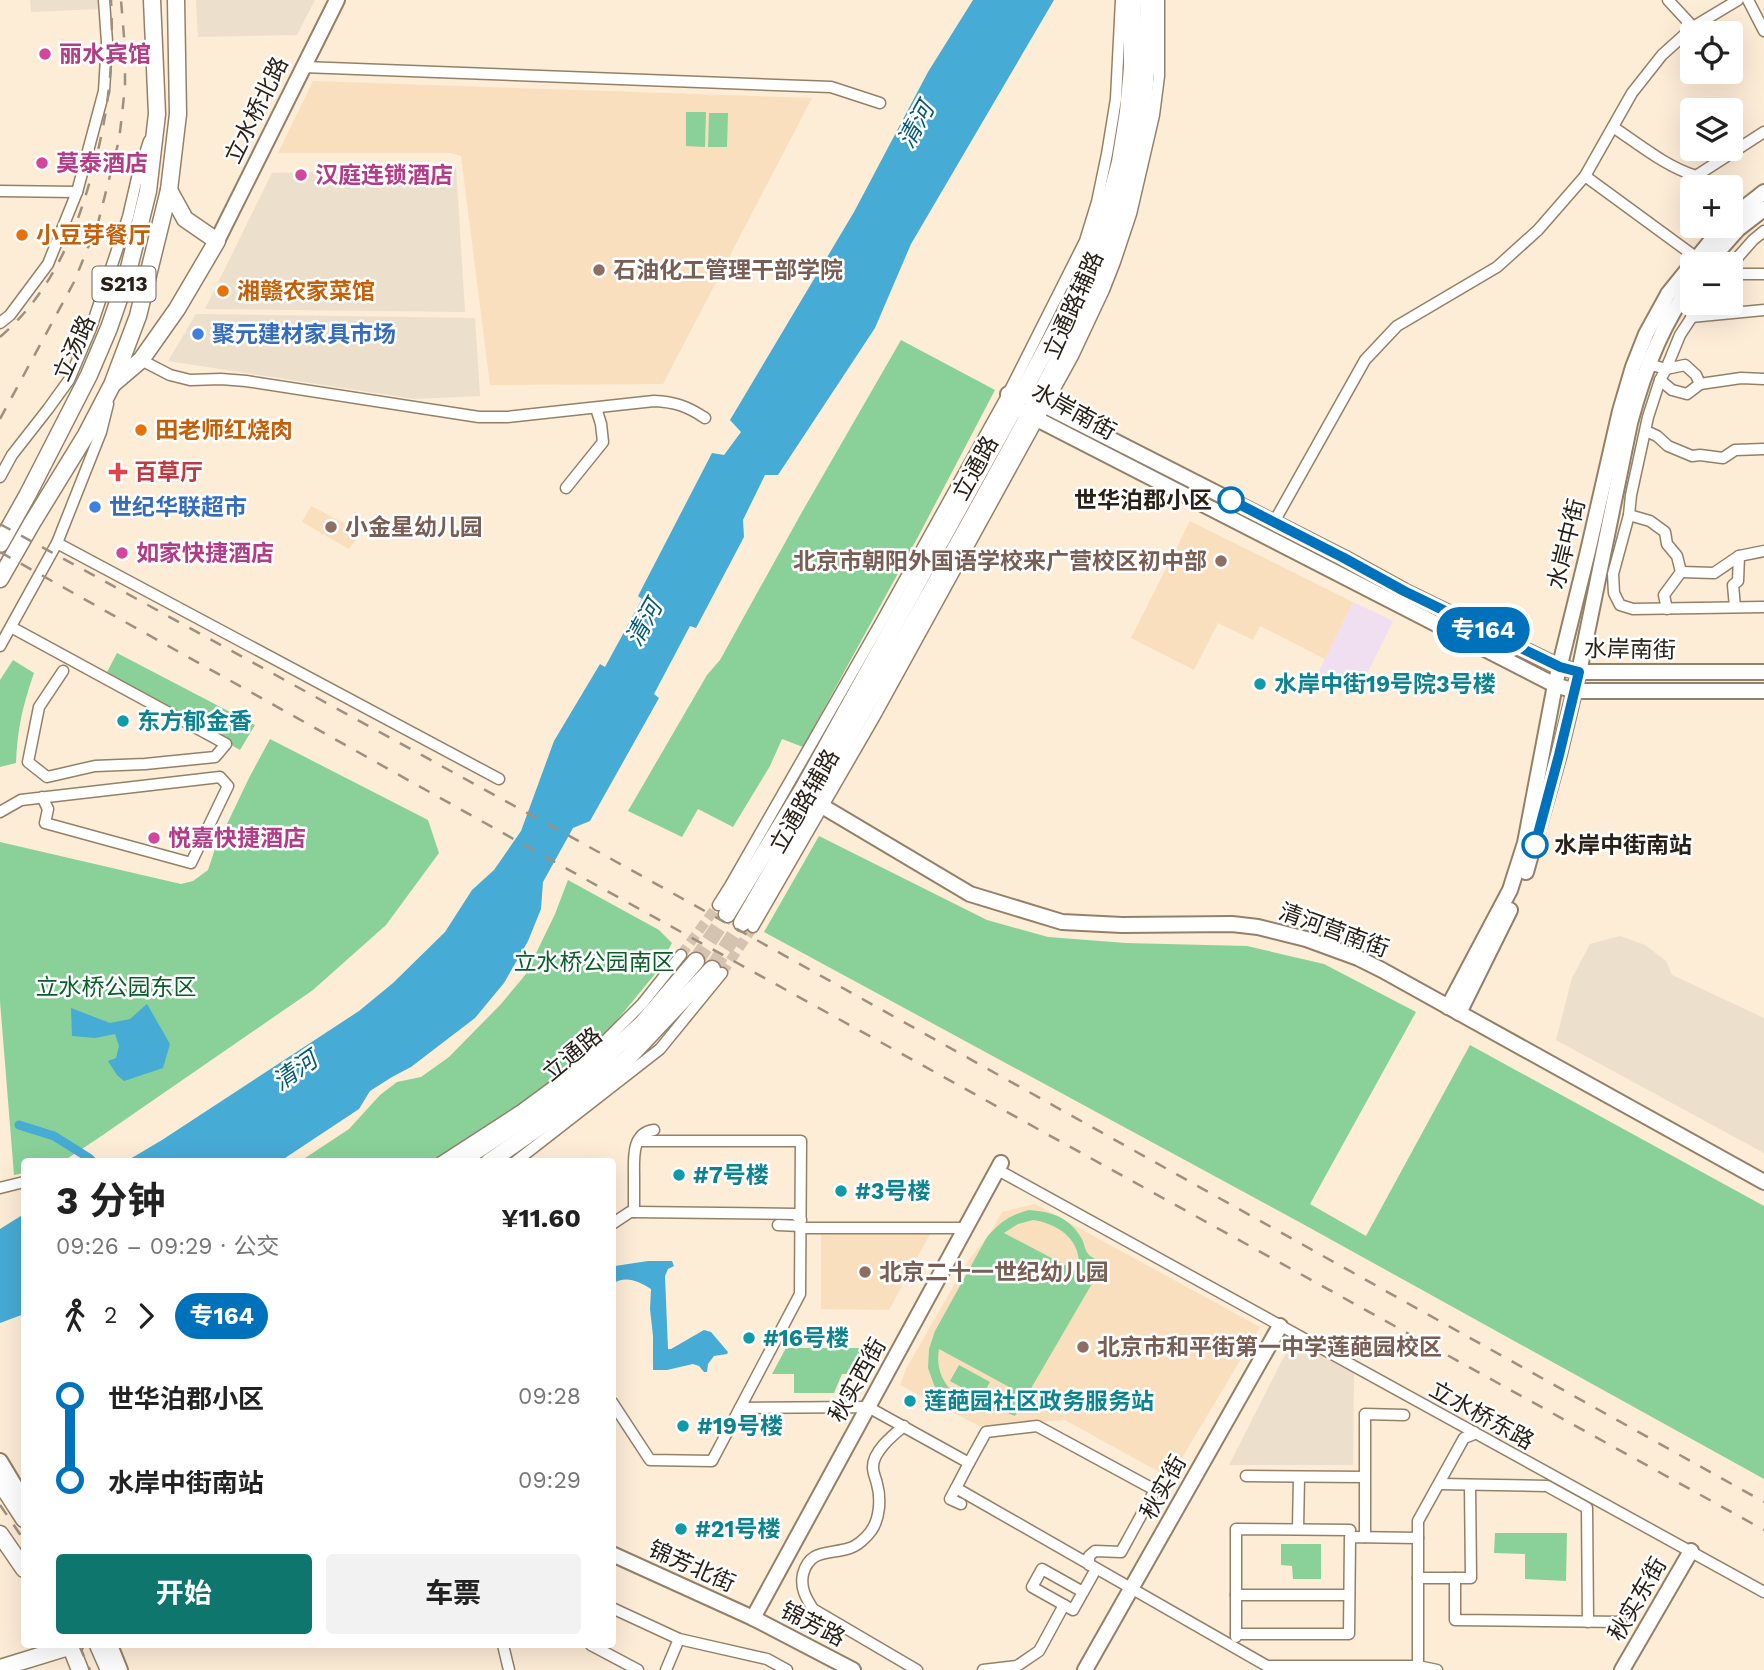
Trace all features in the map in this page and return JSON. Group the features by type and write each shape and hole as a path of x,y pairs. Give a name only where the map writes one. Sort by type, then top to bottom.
{"main road":[{"name":"立汤路","path":"0,544 89,375 127,276 148,191 157,114 152,0"},
{"name":"立汤路","path":"0,579 86,435 112,385 138,316 169,190 178,114 176,0"},
{"name":"立通路","path":"747,925 1011,451 1066,311 1090,260 1108,207 1120,162 1128,112 1132,68 1132,0"},
{"name":"立通路","path":"722,909 803,789 889,634 1089,299 1107,256 1132,168 1148,42 1148,0"},
{"path":"1140,118 1142,170"},
{"path":"112,385 141,360 177,309 217,242 185,219 169,190"},
{"path":"948,562 967,550"},
{"path":"889,634 894,600"},
{"name":"立通路","path":"465,1158 567,1091 642,1024 688,958"},
{"name":"立通路","path":"495,1158 579,1099 628,1058 717,971"},
{"path":"593,1102 609,1073"},
{"path":"0,1482 19,1502"},
{"path":"0,1534 21,1565"},
{"path":"8,1668 64,1648"},
{"path":"73,1648 79,1670"},
{"path":"99,1648 109,1670"}],"street":[{"path":"0,323 10,316 48,264 77,192 104,91 107,42 104,0"},
{"name":"立水桥北路","path":"217,242 337,0"},
{"name":"立通路辅路","path":"747,925 875,716 967,550 1028,405 1097,202 1116,99 1121,0"},
{"name":"立通路辅路","path":"722,909 744,863 894,600 1028,405 1073,356 1115,262 1142,170 1159,76 1159,0"},
{"path":"1668,0 1687,21"},
{"path":"1703,21 1738,0"},
{"path":"1748,0 1764,31"},
{"path":"1274,522 1365,360 1397,326 1497,267 1538,230 1585,176 1632,93 1662,55 1680,39"},
{"path":"303,67 831,87 880,103"},
{"name":"立汤路","path":"0,477 12,455 69,380 91,328 128,217 136,178 157,114"},
{"path":"1613,127 1663,162 1696,176 1764,132"},
{"path":"1585,176 1690,252"},
{"path":"0,191 77,192"},
{"path":"1743,209 1764,192"},
{"name":"水岸中街","path":"1712,252 1764,209"},
{"path":"1742,252 1764,231"},
{"path":"1743,274 1764,274"},
{"name":"水岸中街","path":"1454,1010 1510,890 1525,843 1555,685 1620,411 1633,367 1646,334 1668,294 1680,282"},
{"name":"水岸中街","path":"1454,1010 1517,895 1524,877 1575,691 1630,423 1648,364 1680,302"},
{"path":"1764,310 1691,317 1660,380 1613,574 1614,593 1620,606 1633,609 1764,607"},
{"path":"141,360 170,375 190,380 246,381 479,417 507,417 654,401 671,402 692,409 705,418"},
{"path":"1648,364 1666,369 1685,365 1696,375 1700,384"},
{"path":"1660,380 1672,390 1687,394 1700,384 1741,378 1764,379"},
{"name":"立汤路","path":"0,646 57,543 101,432 112,385"},
{"name":"水岸南街","path":"1028,405 1274,522 1404,591 1560,667 1579,672 1764,672"},
{"name":"水岸南街","path":"1028,405 1555,685 1575,691 1764,691"},
{"path":"566,488 603,442 597,408"},
{"path":"1646,431 1668,446 1692,456 1723,458 1735,450 1764,449"},
{"path":"1629,515 1650,521 1664,532 1667,544 1677,556 1681,572"},
{"path":"57,543 499,779"},
{"path":"1681,572 1714,573 1739,556 1764,551"},
{"path":"1735,607 1733,585 1738,581 1739,556"},
{"path":"1667,608 1664,595 1681,572"},
{"path":"11,627 226,744 215,757 95,766 47,776 28,762 39,707 63,671"},
{"path":"0,812 20,800 42,797 220,776 228,786 191,863 45,823 48,809 42,797"},
{"name":"清河营南街","path":"822,806 970,894 1062,922 1122,925 1232,924 1282,932 1358,958 1764,1182"},
{"path":"447,1158 521,1110 578,1068 688,958"},
{"path":"520,1158 660,1049 717,971"},
{"path":"634,1212 634,1150 647,1131 654,1130"},
{"path":"616,1408 650,1460 712,1461 800,1294 801,1141 638,1141"},
{"name":"秋实西街","path":"753,1618 999,1166"},
{"name":"立水桥东路","path":"999,1166 1280,1326 1764,1592"},
{"path":"0,1188 21,1183"},
{"path":"795,1196 799,1222"},
{"path":"616,1221 634,1212 965,1228"},
{"path":"778,1226 799,1222"},
{"name":"秋实街","path":"1085,1670 1280,1326"},
{"path":"740,1408 868,1407 969,1463"},
{"path":"1365,1534 1364,1414 1404,1415"},
{"path":"904,1426 887,1440 875,1459 873,1468 878,1487 879,1509 872,1530 853,1547 815,1555 806,1565 802,1580 804,1595 813,1609 917,1670"},
{"path":"961,1504 950,1499 986,1432 1037,1426 1155,1490 1121,1552 1095,1551 1089,1556 1092,1570 1083,1592 1073,1610 1032,1587 1042,1569 1083,1592"},
{"path":"1418,1666 1418,1521 1464,1438 1472,1436 1474,1432"},
{"path":"0,1461 19,1502"},
{"path":"1245,1476 1364,1477"},
{"path":"1298,1529 1299,1477"},
{"path":"1439,1484 1547,1486 1587,1508 1588,1622"},
{"path":"1418,1578 1471,1578 1470,1485"},
{"path":"956,1488 1092,1570 1132,1588 1267,1666 1418,1666 1437,1670"},
{"path":"1236,1648 1236,1529 1298,1529 1418,1538"},
{"path":"1236,1634 1349,1634 1350,1534"},
{"name":"秋实东街","path":"1622,1670 1691,1551"},
{"name":"锦芳北街","path":"616,1556 753,1618"},
{"path":"1079,1572 1092,1570"},
{"path":"1455,1578 1455,1620 1620,1622"},
{"path":"1236,1595 1349,1595"},
{"path":"983,1670 1017,1665 1039,1651 1064,1605"},
{"path":"616,1610 679,1640 767,1659 787,1670"},
{"name":"锦芳路","path":"753,1618 853,1670"},
{"path":"666,1670 679,1640"},
{"path":"111,1648 120,1670"},
{"path":"504,1648 509,1670"},
{"path":"597,1648 638,1670"}],"shaded area":[{"path":"30,0 101,0 101,9 31,12"},
{"path":"196,0 315,0 297,35 198,37"},
{"name":"石油化工管理干部学院","path":"313,81 812,98 663,384 490,385 461,156 450,153 278,153"},
{"path":"456,168 465,312 205,309 272,173"},
{"name":"聚元建材家具市场","path":"196,314 475,318 480,396 415,399 168,361"},
{"name":"小金星幼儿园","path":"311,506 361,532 349,549 302,522"},
{"name":"北京市朝阳外国语学校来广营校区初中部","path":"1190,521 1353,602 1325,659 1260,626 1253,640 1218,623 1194,670 1131,638"},
{"path":"1353,602 1393,621 1358,692 1318,673"},
{"path":"1620,936 1645,945 1666,961 1672,975 1764,1018 1764,1153 1556,1040 1572,978 1590,944"},
{"name":"北京市和平街第一中学莲葩园校区","path":"1035,1204 1260,1327 1170,1478 1065,1420 979,1426 900,1385 907,1367 968,1261 991,1232 1002,1212"},
{"name":"北京二十一世纪幼儿园","path":"821,1234 930,1234 889,1310 821,1309"},
{"path":"1292,1341 1354,1373 1353,1465 1229,1465"}],"green space":[{"path":"686,112 706,112 705,147 686,146"},
{"path":"709,113 728,113 727,147 708,147"},
{"path":"901,340 995,390 803,747 782,739 770,766 733,827 698,809 682,837 628,811 707,675 720,660"},
{"path":"117,653 255,725 240,750 106,674"},
{"path":"13,660 34,673 21,717 16,763 0,767 0,680"},
{"name":"立水桥公园东区","path":"270,739 428,820 439,853 386,925 313,990 68,1158 21,1158 21,1174 14,1175 0,1001 0,842 181,884 193,881 208,870 215,849"},
{"path":"819,836 987,920 1048,937 1126,943 1247,946 1324,964 1416,1012 1310,1204 1366,1236 1470,1045 1764,1206 1764,1479 1301,1223 764,932"},
{"name":"立水桥公园南区","path":"568,880 659,930 672,943 655,974 604,1036 546,1087 443,1158 305,1158 349,1129 380,1095 397,1082 421,1077 449,1057 526,974"},
{"path":"1029,1210 1046,1212 1072,1225 1089,1255 1104,1263 1015,1416 1000,1410 981,1413 962,1409 946,1400 934,1385 928,1368 929,1349 935,1331 987,1237 1006,1220","holes":["1033,1220 1061,1230 1068,1236 1077,1252 1078,1272 1004,1233 1018,1224","939,1349 1013,1389 1013,1390 1000,1399 986,1403 961,1397 950,1389 943,1378"]},
{"path":"786,1348 866,1348 851,1374 842,1374 834,1393 794,1393 794,1374 772,1374"},
{"path":"959,1365 990,1382 981,1398 950,1381"},
{"path":"1495,1533 1567,1533 1566,1581 1525,1579 1525,1554 1494,1553"},
{"path":"1281,1544 1321,1544 1321,1579 1293,1579 1292,1566 1281,1565"}],"water":[{"name":"清河","path":"973,0 1054,0 911,244 875,328 778,475 765,475 743,520 744,537 696,628 690,626 654,694 659,698 590,821 573,828 543,882 541,909 528,941 504,983 475,1018 411,1067 370,1091 359,1109 285,1158 132,1158 359,1011 393,983 445,932 472,890 494,870 521,831 554,741 600,664 605,667 642,599 638,596 712,453 724,455 741,432 730,420 854,212 928,72"},
{"path":"147,1004 170,1044 163,1068 124,1081 108,1061 116,1058 119,1046 115,1034 95,1038 72,1036 71,1008 110,1023 130,1019"},
{"path":"21,1216 21,1315 0,1323 0,1229"},
{"path":"672,1261 674,1266 668,1269 665,1276 668,1349 704,1330 711,1332 727,1354 714,1356 708,1364 707,1372 693,1364 653,1370 651,1289 632,1280 616,1282 616,1266"}],"waterway":[{"path":"19,1125 54,1136 89,1158"}],"tunnel":[{"path":"681,955 718,905"},
{"path":"696,961 727,914"},
{"path":"712,969 742,923"},
{"path":"722,973 753,927"}],"railway":[{"path":"0,337 18,320 47,282 70,239 86,194 107,106 112,44 111,0"},
{"path":"0,419 74,282 98,223 119,140 125,86 121,0"},
{"path":"0,524 624,866 1764,1502"},
{"path":"0,552 587,880 1764,1530"},
{"path":"0,1505 21,1536"},
{"path":"80,1648 90,1670"}],"bus line":[{"name":"专164","path":"1231,500 1404,591 1560,667 1579,672 1535,845"}],"place":[{"name":"丽水宾馆","path":"45,54"},
{"name":"莫泰酒店","path":"42,163"},
{"name":"汉庭连锁酒店","path":"301,175"},
{"name":"小豆芽餐厅","path":"22,235"},
{"name":"石油化工管理干部学院","path":"599,270"},
{"name":"湘赣农家菜馆","path":"223,291"},
{"name":"聚元建材家具市场","path":"198,334"},
{"name":"田老师红烧肉","path":"141,430"},
{"name":"百草厅","path":"118,472"},
{"name":"世华泊郡小区","path":"1231,500"},
{"name":"世纪华联超市","path":"95,507"},
{"name":"小金星幼儿园","path":"331,527"},
{"name":"如家快捷酒店","path":"122,553"},
{"name":"北京市朝阳外国语学校来广营校区初中部","path":"1221,561"},
{"name":"水岸中街19号院3号楼","path":"1260,684"},
{"name":"东方郁金香","path":"123,721"},
{"name":"悦嘉快捷酒店","path":"154,838"},
{"name":"水岸中街南站","path":"1535,845"},
{"name":"#7号楼","path":"679,1175"},
{"name":"#3号楼","path":"841,1191"},
{"name":"北京二十一世纪幼儿园","path":"865,1272"},
{"name":"#16号楼","path":"749,1338"},
{"name":"北京市和平街第一中学莲葩园校区","path":"1083,1347"},
{"name":"莲葩园社区政务服务站","path":"910,1401"},
{"name":"#19号楼","path":"683,1426"},
{"name":"#21号楼","path":"681,1529"}]}
